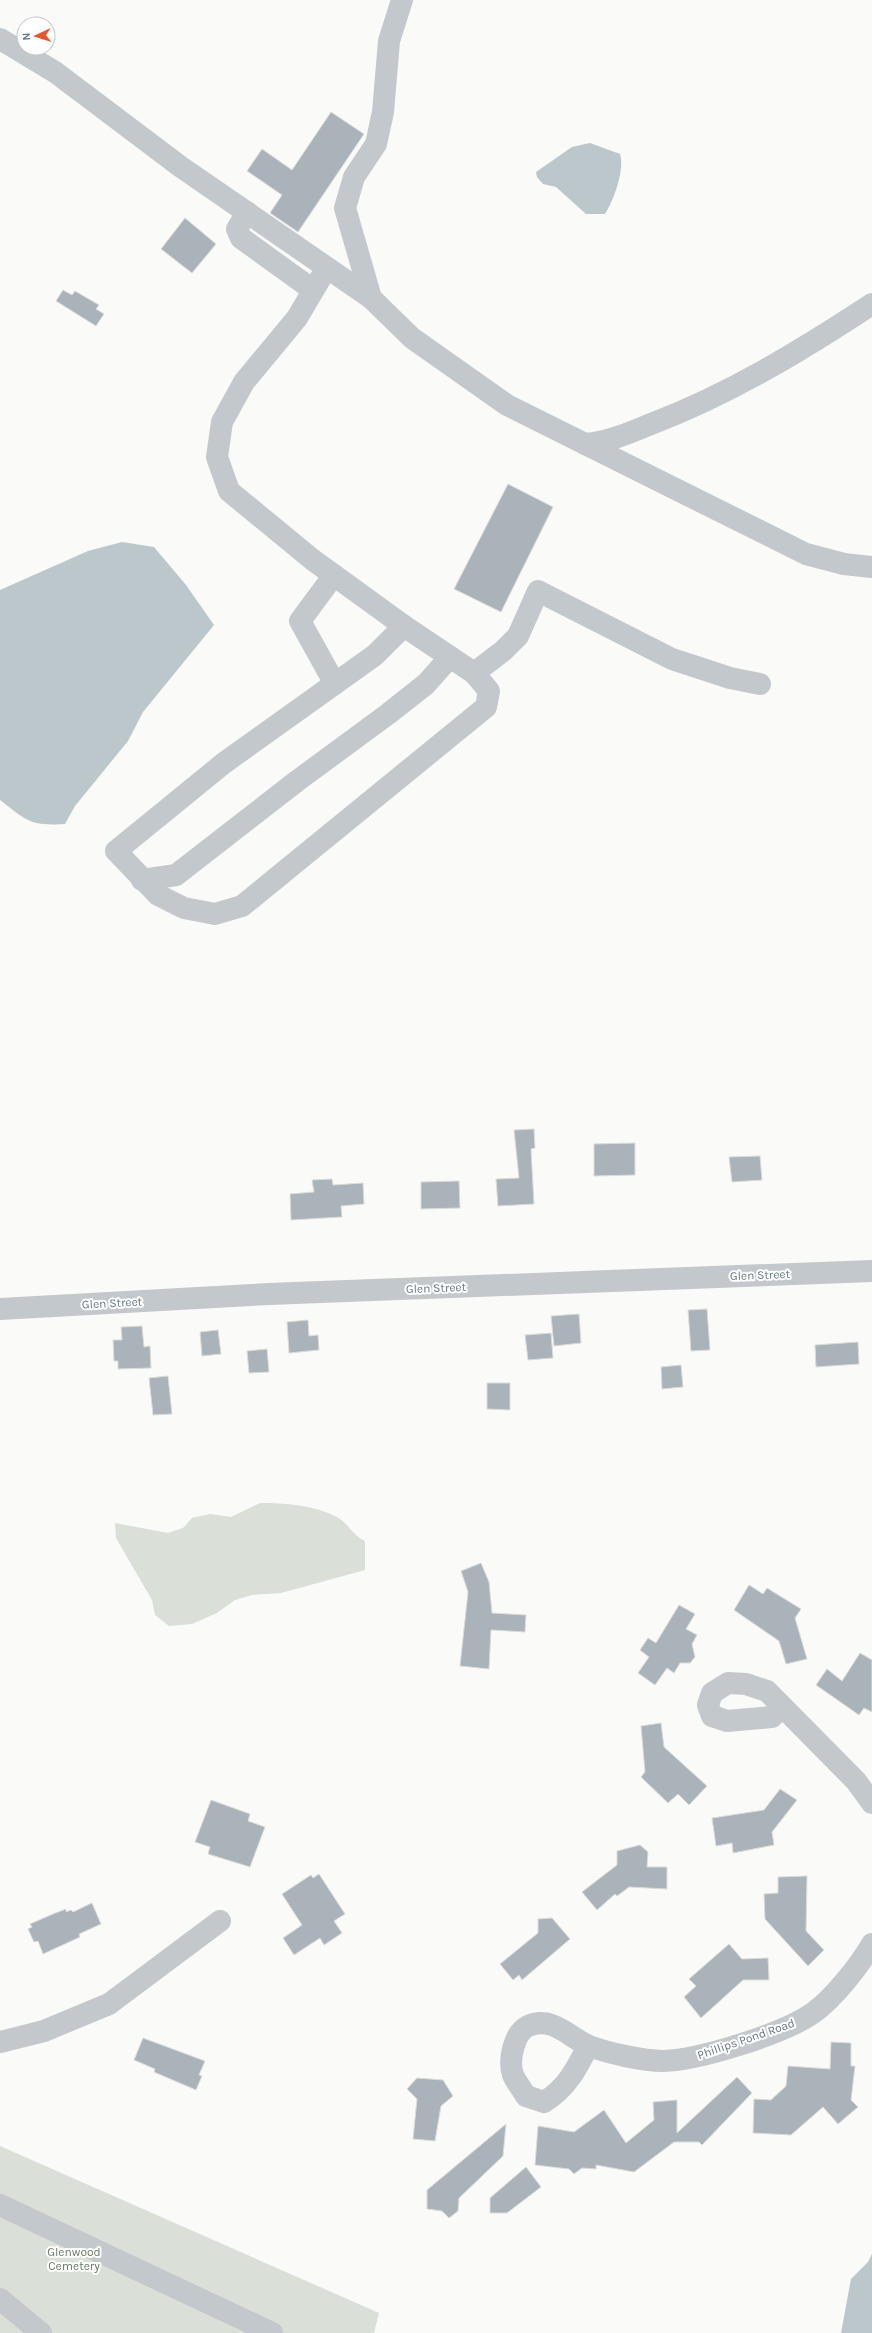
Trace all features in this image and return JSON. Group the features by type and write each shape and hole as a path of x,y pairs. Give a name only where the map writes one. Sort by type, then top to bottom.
{"street":[{"path":"371,298 345,208 354,177 376,144 383,112 389,41 402,0"},
{"path":"0,39 55,72 181,167 326,269 371,298 412,338 507,405 806,554 844,564 872,567"},
{"path":"247,212 237,229 241,238 314,290"},
{"path":"326,269 297,318 244,382 222,422 217,457 229,491 334,575 404,626 474,673 489,691 486,707 242,906 215,914 184,908 158,895 142,880 116,851 224,763 375,655 404,626"},
{"path":"585,444 606,442 671,417 713,397 803,350 872,304"},
{"path":"334,575 300,621 335,684"},
{"path":"474,673 503,651 518,636 538,591 672,659 730,678 760,684"},
{"path":"142,880 176,876 394,710 426,684 450,657"},
{"name":"Glen Street","path":"0,1309 269,1294 872,1271"},
{"path":"781,1706 856,1781 872,1803"},
{"path":"0,2042 44,2031 109,2004 220,1920"},
{"name":"Phillips Pond Road","path":"588,2046 628,2056 663,2061 704,2055 790,2026 814,2013 833,1994 872,1944"},
{"path":"0,2205 272,2333"},
{"path":"0,2299 41,2333"}],"green space":[{"path":"260,1503 309,1507 337,1517 357,1536 365,1541 365,1570 281,1593 252,1595 235,1600 217,1613 192,1624 169,1626 155,1615 152,1600 116,1538 115,1523 168,1533 183,1528 192,1518 210,1514 231,1517"},
{"name":"Glenwood Cemetery","path":"0,2146 379,2313 374,2333 0,2333"}],"shaded area":[{"path":"590,143 620,154 621,168 618,184 612,201 605,214 586,214 556,187 543,184 537,177 536,172 572,147"},
{"path":"122,542 154,547 186,585 214,625 143,712 128,741 75,806 65,824 36,823 23,817 0,800 0,590 88,551"},
{"path":"872,2254 872,2333 841,2333 851,2279 868,2262"}],"building":[{"path":"331,112 364,134 298,232 270,213 282,195 247,171 262,149 292,170"},
{"path":"185,218 216,244 192,273 161,249"},
{"path":"63,290 72,295 75,291 99,305 96,309 104,314 96,326 56,301"},
{"path":"508,484 553,507 501,612 454,589"},
{"path":"534,1129 535,1148 531,1149 534,1204 498,1206 496,1179 519,1178 514,1130"},
{"path":"635,1143 635,1175 594,1176 594,1144"},
{"path":"760,1156 762,1180 732,1182 729,1157"},
{"path":"332,1179 333,1185 363,1183 364,1204 341,1206 342,1217 291,1220 290,1194 314,1192 312,1180"},
{"path":"459,1181 460,1208 421,1209 421,1182"},
{"path":"707,1309 710,1350 691,1351 688,1310"},
{"path":"579,1314 581,1343 554,1346 551,1316"},
{"path":"308,1320 309,1336 318,1335 319,1350 289,1353 287,1322"},
{"path":"142,1326 144,1347 150,1346 151,1368 118,1369 118,1361 114,1361 113,1340 122,1340 121,1327"},
{"path":"218,1330 221,1354 202,1356 200,1332"},
{"path":"551,1333 553,1358 528,1360 525,1335"},
{"path":"858,1342 859,1364 816,1367 815,1345"},
{"path":"267,1349 269,1372 249,1373 247,1351"},
{"path":"681,1365 683,1387 662,1389 661,1367"},
{"path":"168,1376 172,1414 153,1415 149,1378"},
{"path":"487,1383 510,1383 510,1410 487,1409"},
{"path":"481,1563 489,1582 492,1613 526,1615 525,1632 491,1630 489,1669 460,1666 468,1592 461,1571"},
{"path":"749,1585 763,1594 767,1588 801,1609 795,1618 807,1659 786,1664 779,1641 734,1610"},
{"path":"679,1605 695,1614 686,1629 697,1635 692,1644 695,1657 690,1663 680,1663 674,1673 667,1668 655,1685 638,1673 649,1657 640,1650 648,1638 656,1643"},
{"path":"860,1653 872,1660 872,1712 864,1708 859,1715 816,1685 827,1669 842,1681"},
{"path":"661,1723 664,1747 707,1786 689,1805 678,1794 668,1803 641,1777 645,1772 641,1726"},
{"path":"780,1789 797,1800 772,1832 774,1845 733,1853 732,1843 716,1846 712,1818 764,1810"},
{"path":"211,1800 250,1814 248,1821 265,1827 250,1867 208,1854 210,1847 195,1842"},
{"path":"640,1845 648,1852 647,1867 667,1867 667,1889 629,1887 617,1896 615,1894 597,1910 582,1892 617,1865 617,1851"},
{"path":"319,1874 345,1914 334,1921 342,1933 324,1945 320,1938 294,1955 283,1938 302,1925 282,1894 311,1875 313,1878"},
{"path":"807,1876 806,1931 824,1950 808,1966 765,1919 764,1894 778,1893 778,1877"},
{"path":"92,1903 101,1924 79,1934 80,1937 43,1954 38,1941 34,1942 28,1929 32,1927 30,1924 66,1909 66,1912 71,1910 73,1912"},
{"path":"552,1918 570,1939 522,1980 519,1975 513,1980 500,1964 538,1933 538,1919"},
{"path":"729,1944 742,1959 768,1958 769,1980 743,1980 701,2018 684,1997 696,1986 689,1979"},
{"path":"143,2038 205,2061 199,2075 202,2076 196,2090 154,2072 155,2069 134,2060"},
{"path":"831,2042 851,2043 851,2066 855,2066 851,2100 858,2107 838,2124 823,2107 791,2135 753,2133 754,2099 771,2100 786,2086 788,2066 830,2069"},
{"path":"737,2077 752,2093 702,2145 699,2142 674,2142 634,2172 596,2165 596,2169 582,2168 574,2174 569,2169 535,2165 538,2126 574,2132 604,2110 626,2143 654,2120 653,2102 677,2100 677,2133"},
{"path":"417,2078 443,2080 453,2096 441,2106 435,2141 413,2139 417,2099 407,2089"},
{"path":"506,2124 503,2156 459,2198 458,2211 449,2218 442,2211 427,2209 427,2190"},
{"path":"526,2167 541,2187 507,2213 490,2213 490,2198"}]}
